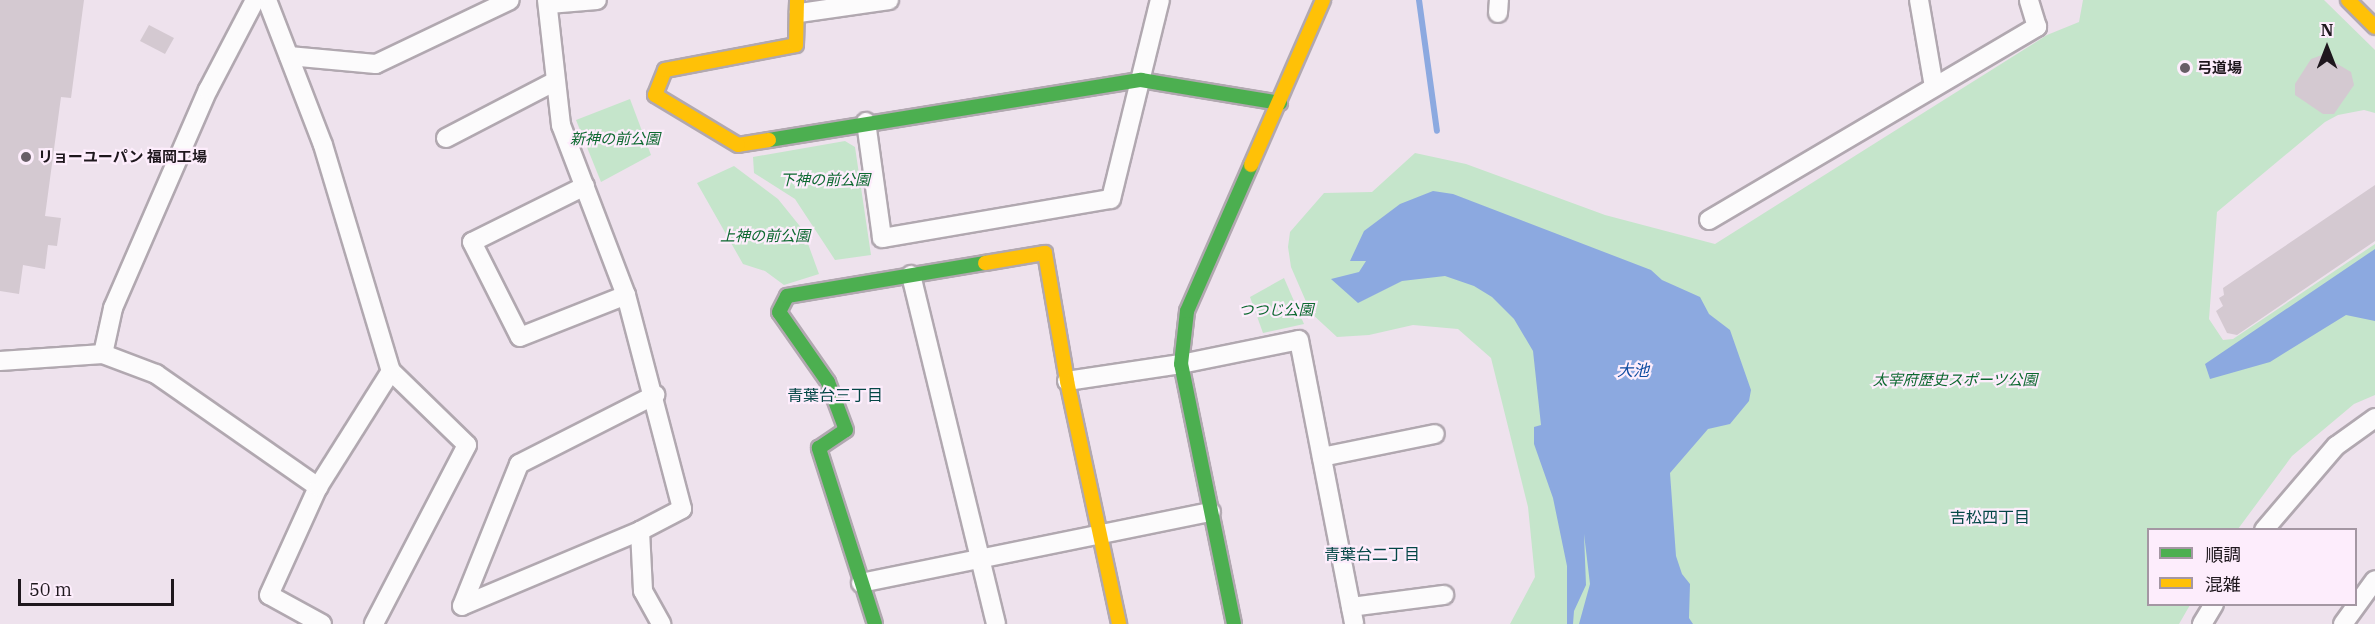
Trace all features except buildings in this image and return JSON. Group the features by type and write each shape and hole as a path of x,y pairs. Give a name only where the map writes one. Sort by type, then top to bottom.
{"street":[{"path":"103,354 123,287 208,90 255,0"},
{"path":"267,0 323,145 391,371 467,445 374,624"},
{"path":"289,56 376,64 510,0"},
{"path":"597,0 548,2 554,82 561,125 626,295 655,395 682,509 640,531 462,606 519,464 655,395"},
{"path":"889,0 798,7 796,45 665,70 655,95 738,145 866,122 1141,80 1280,103"},
{"path":"866,122 882,238 1111,199 1160,0"},
{"path":"1234,624 1181,364 1188,311 1323,0"},
{"path":"1919,0 1934,87"},
{"path":"1709,220 2037,27 2029,0"},
{"path":"2348,0 2375,27"},
{"path":"446,138 554,82"},
{"path":"585,186 472,242 520,336 626,295"},
{"path":"875,624 819,448 846,430 828,382 779,312 787,296 1045,253 1067,381 1119,624"},
{"path":"911,275 978,559 996,624"},
{"path":"1067,381 1181,364 1299,340 1353,616 1444,595"},
{"path":"0,361 103,354 156,374 318,487"},
{"path":"322,624 269,595 318,487 391,371"},
{"path":"2266,528 2316,466 2374,423"},
{"path":"1322,457 1435,434"},
{"path":"861,583 1211,512"},
{"path":"640,531 643,591 661,624"},
{"path":"2357,605 2375,580"},
{"path":"2202,624 2213,606"},
{"path":"2343,624 2356,606"}],"green space":[{"name":"太宰府歴史スポーツ公園","path":"2083,0 2324,0 2375,50 2375,113 2364,110 2338,115 2325,122 2217,212 2209,319 2223,340 2233,339 2375,244 2375,395 2354,404 2292,456 2239,528 2147,528 2147,606 2189,606 2179,624 1510,624 1535,577 1528,507 1491,358 1458,329 1413,325 1369,335 1337,337 1311,313 1291,267 1288,247 1290,232 1324,193 1372,192 1415,153 1466,164 1605,215 1715,244 2047,35 2079,22"},
{"name":"新神の前公園","path":"630,99 651,155 601,182 576,120"},
{"name":"下神の前公園","path":"845,141 855,147 871,255 835,260 795,199 754,173 753,157"},
{"name":"上神の前公園","path":"734,166 778,199 803,230 819,274 784,285 765,271 743,264 697,183"},
{"name":"つつじ公園","path":"1284,278 1304,324 1263,333 1250,297"}],"water":[{"name":"大池","path":"1433,191 1453,194 1651,270 1662,280 1700,297 1709,314 1730,330 1751,390 1749,401 1730,424 1708,429 1670,473 1676,556 1682,574 1690,584 1689,618 1693,624 1579,624 1590,584 1584,534 1586,585 1574,611 1573,624 1567,624 1567,566 1553,498 1534,444 1534,427 1541,425 1533,351 1514,319 1492,297 1474,286 1445,276 1402,281 1358,303 1331,279 1359,272 1366,261 1350,261 1364,231 1400,204"},
{"path":"2375,249 2375,321 2346,315 2270,362 2210,379 2205,364"}],"waterway":[{"path":"1419,0 1437,131"}],"traffic: fast":[{"path":"769,140 1141,80 1280,103"},
{"path":"1234,624 1181,364 1187,311 1251,165"},
{"path":"875,624 819,448 846,430 828,382 779,312 787,296 985,263"}],"traffic: slow":[{"path":"769,140 738,145 655,95 665,70 796,45 797,0"},
{"path":"1251,165 1323,0"},
{"path":"2348,0 2375,27"},
{"path":"985,263 1045,253 1067,381 1119,624"}],"place":[{"name":"弓道場","path":"2185,68"},
{"name":"リョーユーパン 福岡工場","path":"26,157"}],"district":[{"name":"青葉台三丁目","path":"835,395"},
{"name":"吉松四丁目","path":"1990,517"},
{"name":"青葉台二丁目","path":"1372,554"}]}
